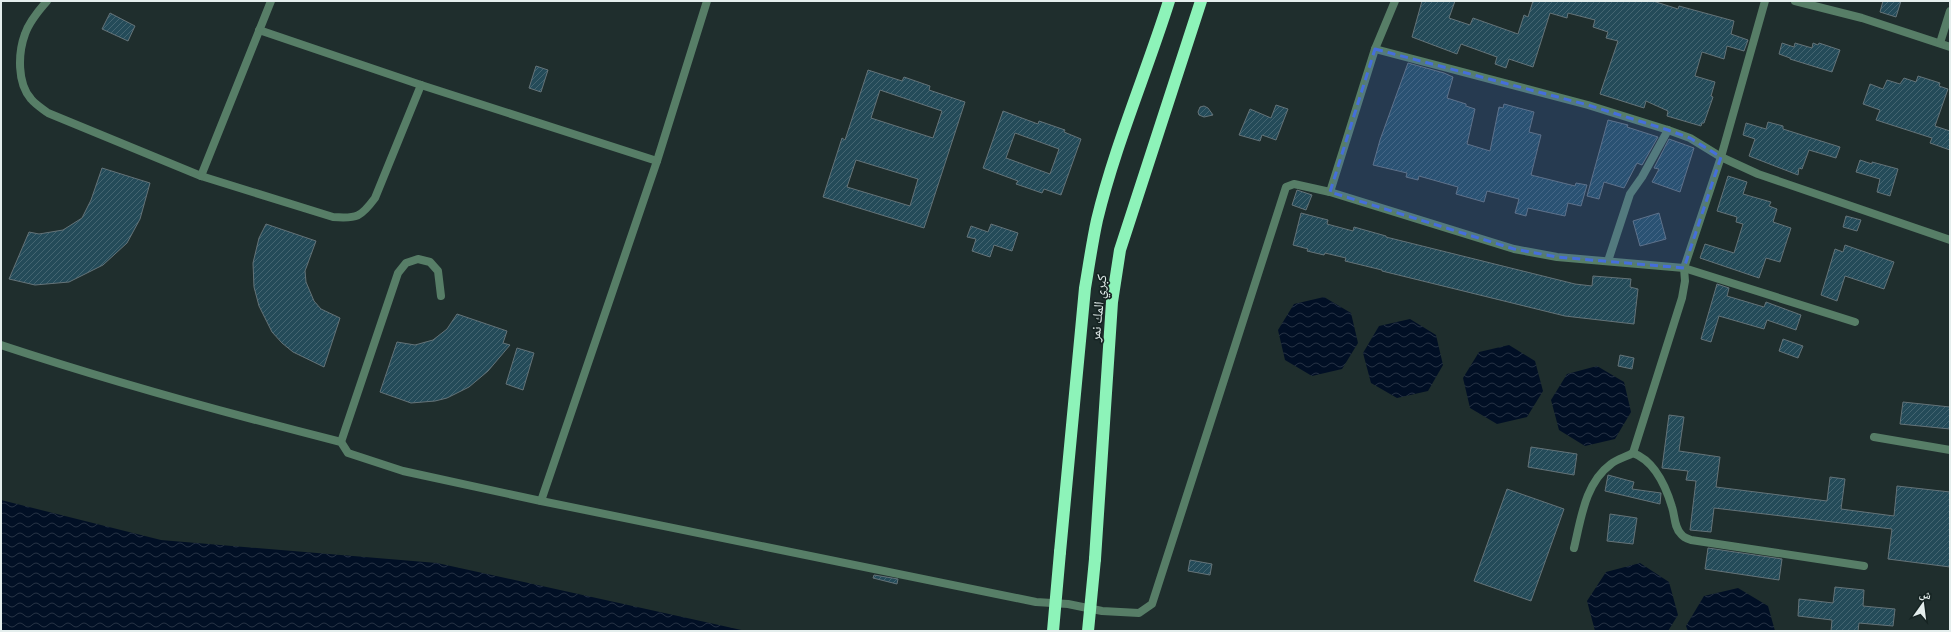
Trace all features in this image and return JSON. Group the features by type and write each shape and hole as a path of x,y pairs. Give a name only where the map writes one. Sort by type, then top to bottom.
{"highway":[{"name":"كبري المك نمر","path":"1053,631 1091,248 1117,151 1169,1"},
{"name":"كبري المك نمر","path":"1088,631 1095,559 1112,302 1120,250 1201,1"}],"street":[{"path":"47,1 38,11 25,34 20,58 22,80 31,99 48,113 201,176 333,217 352,219 364,213 376,198 421,85"},
{"path":"201,176 271,1"},
{"path":"541,501 657,161 707,1"},
{"path":"1330,192 1375,49 1395,1"},
{"path":"1633,454 1682,298 1685,281 1684,268 1721,157 1765,1"},
{"path":"1795,1 1862,18 1950,47"},
{"path":"1940,43 1950,11"},
{"path":"259,30 421,85 657,161"},
{"path":"1375,49 1580,103 1668,130 1690,138 1721,157 1758,174 1950,240"},
{"path":"1608,261 1630,194 1642,177 1668,130"},
{"path":"1,345 49,361 243,418 341,442 348,453 365,460 403,471 541,501 1036,602 1068,604 1102,611 1139,614 1152,604 1286,187 1294,184 1330,192 1514,249 1557,257 1684,268 1855,322"},
{"path":"341,442 398,273 406,262 418,259 430,262 438,271 440,296"},
{"path":"1874,437 1950,450"},
{"path":"1574,548 1584,508 1594,482 1611,463 1633,454 1642,457 1663,482 1672,507 1676,524 1681,534 1691,540 1864,566"}],"highlighted area":[{"path":"1375,49 1588,105 1690,138 1721,157 1684,268 1557,257 1514,249 1330,192"}],"water":[{"path":"1324,297 1351,313 1358,343 1342,369 1312,376 1285,360 1278,330 1294,304"},
{"path":"1410,319 1436,335 1443,365 1428,391 1397,398 1371,383 1363,353 1379,326"},
{"path":"1509,345 1535,361 1543,391 1527,417 1497,424 1470,408 1463,378 1479,352"},
{"path":"1597,366 1624,382 1631,412 1615,439 1585,446 1559,430 1551,400 1567,374"},
{"path":"1,500 161,540 437,563 746,631 1,631"},
{"path":"1640,563 1669,582 1678,615 1668,631 1595,631 1587,601 1606,572"},
{"path":"1738,588 1768,606 1775,631 1688,631 1686,626 1704,596"}],"building":[{"path":"1422,1 1455,1 1449,18 1470,25 1473,18 1518,34 1524,15 1528,17 1533,1 1653,1 1678,9 1679,6 1734,21 1731,34 1748,40 1744,51 1727,46 1724,59 1702,52 1695,76 1715,82 1711,96 1713,97 1704,123 1702,123 1701,126 1667,116 1668,111 1646,101 1644,108 1600,94 1618,41 1606,38 1608,32 1593,27 1595,20 1568,13 1567,18 1550,13 1533,67 1509,59 1506,68 1495,64 1497,57 1461,44 1457,54 1412,37"},
{"path":"1883,1 1901,1 1896,17 1880,12"},
{"path":"110,13 135,26 128,41 102,29"},
{"path":"1782,43 1794,47 1795,43 1812,48 1813,43 1818,45 1819,43 1840,50 1832,72 1779,54"},
{"path":"1408,63 1453,77 1447,98 1466,104 1466,106 1475,109 1467,144 1490,151 1499,107 1503,108 1504,104 1534,112 1529,132 1541,135 1531,175 1575,186 1576,183 1587,185 1581,206 1568,203 1565,216 1528,208 1526,216 1515,213 1519,199 1487,191 1484,202 1456,194 1458,187 1419,176 1418,180 1406,177 1407,173 1373,165 1380,140"},
{"path":"536,66 548,70 541,92 529,88"},
{"path":"868,70 902,81 904,77 930,86 929,90 965,102 924,228 823,197 842,138 845,140","holes":["880,90 942,111 933,138 871,118","856,160 918,179 910,206 847,187"]},
{"path":"1918,76 1940,83 1939,86 1948,89 1935,126 1950,131 1950,150 1930,143 1932,138 1876,120 1880,110 1863,104 1870,84 1883,89 1887,80 1900,84 1904,78 1916,82"},
{"path":"1276,105 1288,109 1276,140 1262,135 1260,141 1239,135 1250,109 1271,118"},
{"path":"1204,106 1208,108 1213,115 1204,117 1199,115 1198,112 1200,107"},
{"path":"1003,111 1038,124 1039,121 1065,130 1064,132 1081,139 1061,195 1044,189 1042,193 1016,184 1018,181 983,168","holes":["1015,133 1059,149 1050,174 1006,158"]},
{"path":"1608,120 1628,125 1627,127 1658,137 1642,165 1637,163 1624,188 1604,182 1599,199 1587,196"},
{"path":"1768,122 1783,126 1783,129 1840,147 1836,158 1809,150 1802,169 1799,168 1798,175 1749,156 1755,139 1743,135 1746,123 1766,129"},
{"path":"1669,139 1694,148 1680,192 1652,182 1659,169 1654,168"},
{"path":"1860,160 1898,169 1890,196 1877,192 1880,179 1856,172"},
{"path":"102,168 150,183 140,219 127,243 103,265 69,282 35,285 9,279 29,232 39,234 63,230 82,218 91,200"},
{"path":"1728,176 1747,182 1743,194 1771,202 1769,206 1777,209 1773,222 1791,228 1780,262 1766,258 1759,278 1700,258 1705,244 1734,253 1743,224 1736,222 1737,217 1717,211"},
{"path":"1297,190 1312,195 1306,210 1292,205"},
{"path":"1301,213 1328,220 1327,224 1353,231 1354,227 1386,237 1575,284 1592,286 1593,276 1631,279 1630,287 1638,289 1634,324 1565,316 1382,271 1345,261 1346,258 1325,253 1324,255 1307,251 1308,249 1293,245"},
{"path":"1659,213 1666,239 1640,246 1633,221"},
{"path":"1846,216 1861,220 1857,231 1843,227"},
{"path":"266,224 316,241 305,271 306,282 314,301 321,309 340,318 324,367 293,352 282,343 272,332 259,306 254,287 253,263 259,238"},
{"path":"991,224 1018,233 1012,251 994,245 990,257 972,251 976,239 967,237 971,226 988,232"},
{"path":"1845,245 1894,262 1884,289 1845,276 1837,301 1821,295 1835,249 1843,252"},
{"path":"1717,284 1729,288 1727,296 1764,307 1766,302 1801,315 1796,330 1767,320 1764,329 1719,316 1711,342 1701,339"},
{"path":"457,314 507,331 503,343 510,345 488,371 469,387 447,398 435,401 411,403 380,392 397,342 415,345 433,340 447,329"},
{"path":"1783,339 1803,346 1798,358 1779,351"},
{"path":"517,348 534,353 523,390 506,384"},
{"path":"1620,355 1634,358 1632,369 1618,366"},
{"path":"1903,402 1950,407 1950,429 1900,424"},
{"path":"1669,415 1684,417 1679,451 1720,457 1716,487 1827,501 1830,477 1845,479 1841,509 1894,516 1897,486 1950,492 1950,567 1888,559 1892,529 1714,508 1711,532 1690,530 1696,481 1686,480 1688,471 1662,468"},
{"path":"1531,447 1577,454 1574,475 1528,467"},
{"path":"1608,475 1634,482 1632,489 1661,493 1660,504 1605,491"},
{"path":"1507,489 1564,509 1531,601 1474,581"},
{"path":"1610,514 1637,518 1633,544 1607,541"},
{"path":"1708,548 1782,559 1779,580 1705,569"},
{"path":"1190,560 1212,564 1210,575 1188,571"},
{"path":"874,575 898,579 897,584 873,578"},
{"path":"1835,587 1864,590 1863,606 1895,609 1893,626 1859,623 1858,631 1831,631 1832,620 1798,616 1799,599 1833,603"}]}
